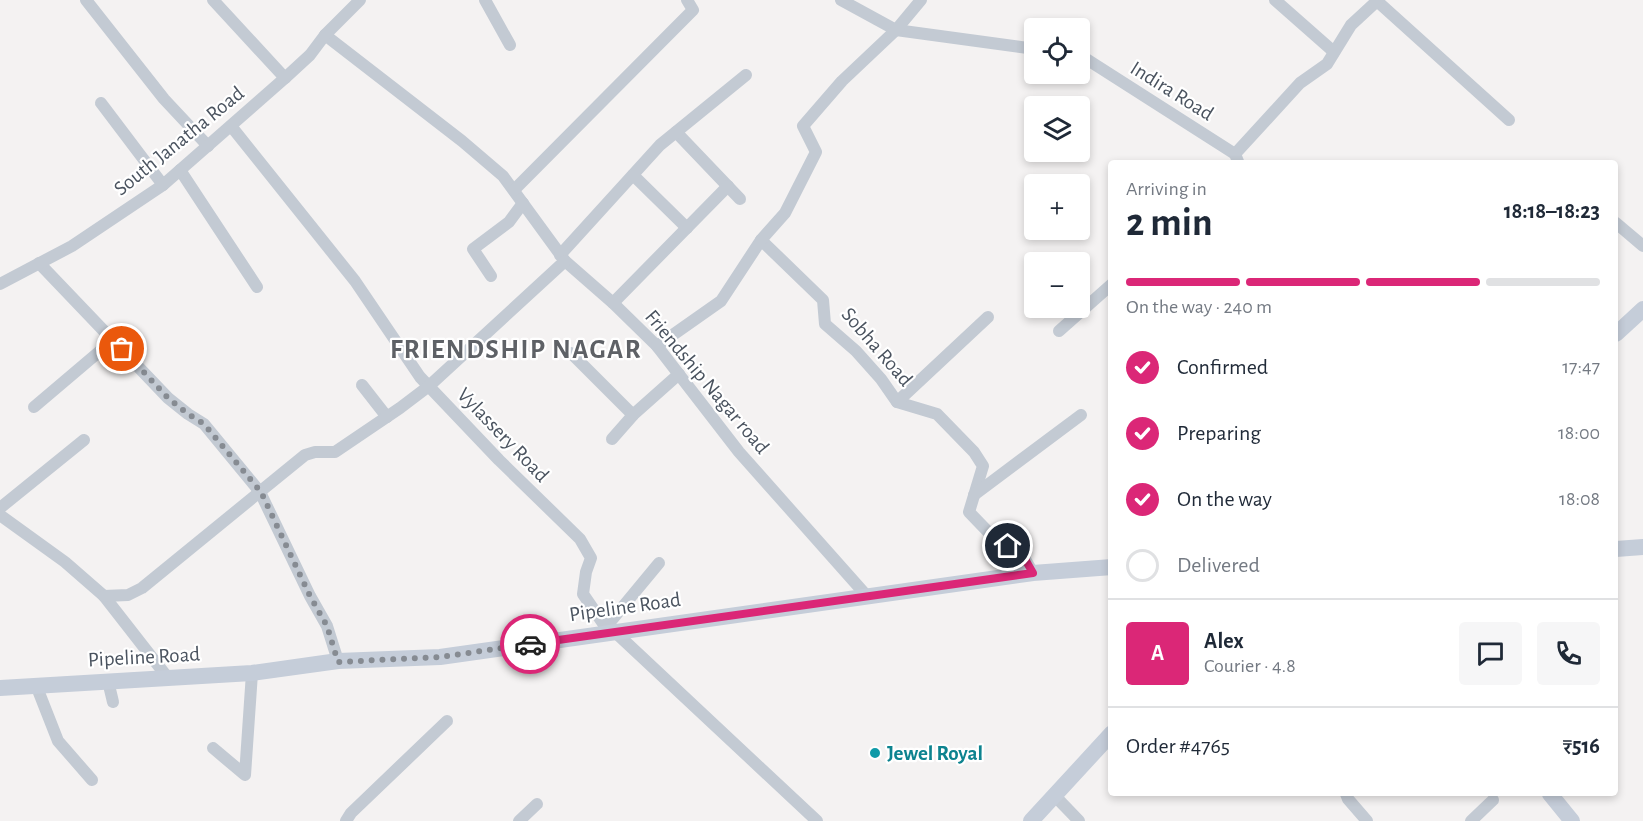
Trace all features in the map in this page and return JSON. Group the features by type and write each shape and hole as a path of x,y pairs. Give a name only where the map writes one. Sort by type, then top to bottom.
{"street":[{"path":"86,0 164,99 208,146"},
{"path":"213,0 285,78"},
{"name":"South Janatha Road","path":"0,284 72,246 163,184 310,55 325,34 360,0"},
{"path":"485,0 510,45"},
{"path":"513,190 693,10 687,0"},
{"path":"841,0 896,30 1024,47"},
{"path":"657,346 721,301 761,240 785,213 816,152 803,126 842,81 896,30 921,0"},
{"path":"1275,0 1334,52"},
{"path":"1237,159 1300,83 1327,64 1351,25 1377,1 1509,120"},
{"name":"Friendship Nagar road","path":"325,34 503,176 562,258 657,346 739,453 866,595"},
{"name":"Indira Road","path":"1090,62 1237,159"},
{"path":"104,596 128,595 142,588 305,455 315,452 335,452 429,386 562,258 660,145 746,75"},
{"path":"101,103 163,184"},
{"name":"Vylassery Road","path":"231,126 355,281 420,377 499,460 580,539 591,558 586,572 584,594 610,630 818,821"},
{"path":"676,132 740,199"},
{"path":"180,170 257,287"},
{"path":"633,175 687,228"},
{"path":"613,303 728,186"},
{"path":"491,276 473,249 509,222 523,203"},
{"path":"1618,225 1643,246"},
{"name":"Sobha Road","path":"761,240 823,300 825,324 869,365 897,402 937,414 974,452 983,466 969,512 994,538 1022,554 1033,573"},
{"path":"39,263 168,398 204,424 261,492 310,596 327,626 338,662"},
{"path":"1059,331 1108,288"},
{"path":"1618,332 1643,309"},
{"path":"897,402 988,317"},
{"path":"34,407 113,340"},
{"path":"571,353 633,415"},
{"path":"612,439 633,415 679,374"},
{"path":"362,384 387,417"},
{"path":"974,495 1081,415"},
{"path":"0,508 84,440"},
{"path":"0,515 65,562 104,596 168,678"},
{"path":"1618,549 1643,547"},
{"path":"610,630 658,564"},
{"name":"Pipeline Road","path":"0,688 252,673 338,662 440,657 610,630 866,595 1033,573 1108,567"},
{"path":"213,748 245,775 252,673"},
{"path":"108,681 112,702"},
{"path":"36,685 58,741 92,780"},
{"path":"346,821 351,813 447,721"},
{"path":"1030,821 1108,737"},
{"path":"1054,795 1079,821"},
{"path":"1347,796 1367,821"},
{"path":"1552,796 1572,821"},
{"path":"1471,821 1493,800"},
{"path":"519,821 537,804"}],"way so far":[{"path":"122,349 168,398 204,424 261,492 310,596 327,626 338,662 440,657 530,644"}],"place":[{"name":"Jewel Royal","path":"875,753"}],"district":[{"name":"FRIENDSHIP NAGAR","path":"516,349"}],"route":[{"path":"530,644 1033,573 1022,554 1008,546"}]}
